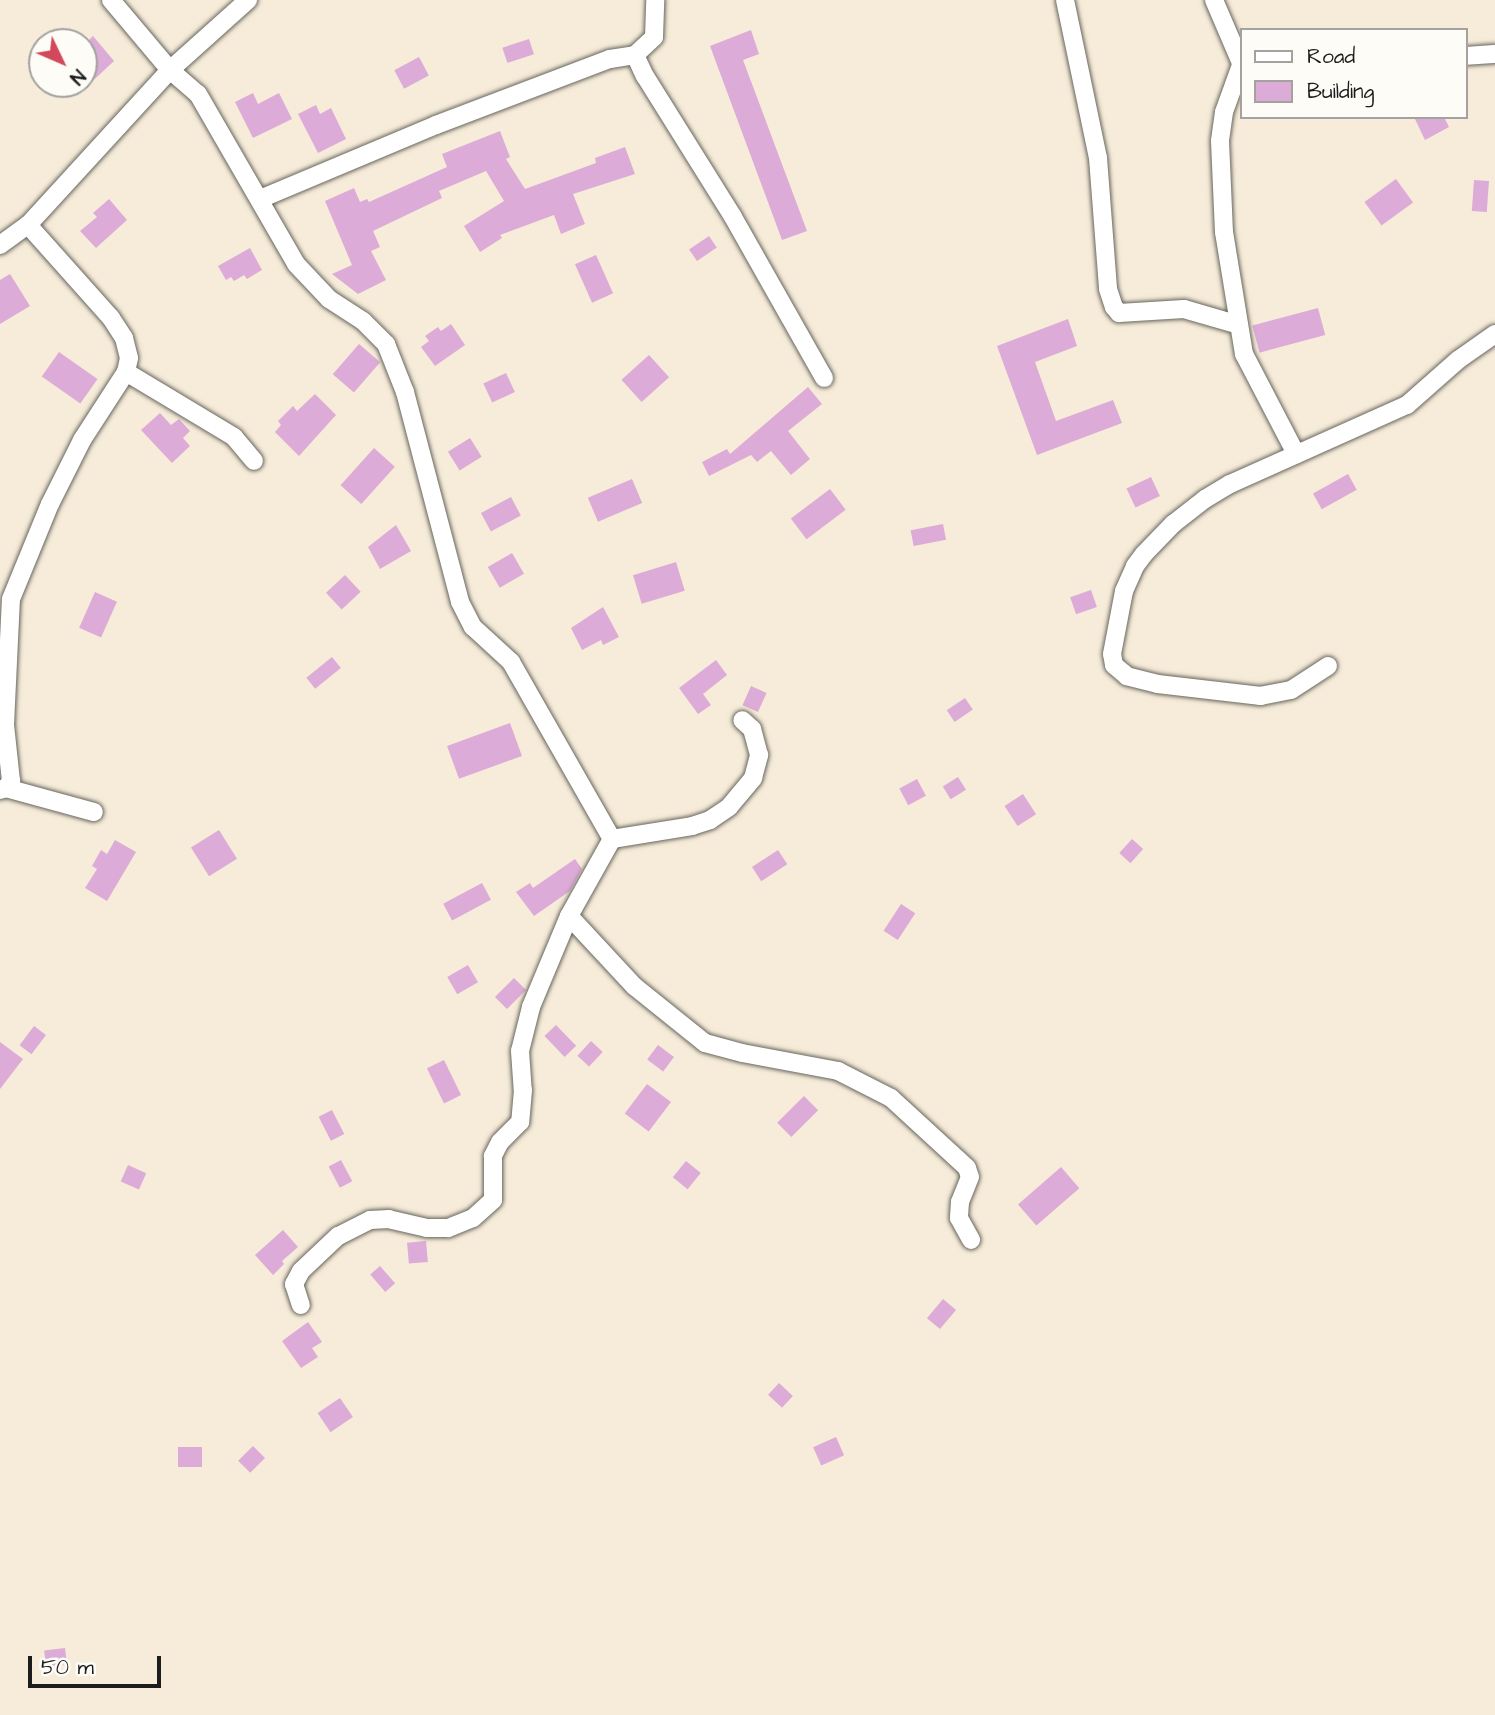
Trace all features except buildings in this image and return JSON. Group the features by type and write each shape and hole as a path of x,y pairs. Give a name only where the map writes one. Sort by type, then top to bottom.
{"street":[{"path":"111,0 170,71 198,94 296,264 329,299 363,321 386,344 408,404 460,602 473,627 511,663 612,839"},
{"path":"0,245 28,225 170,71 248,0"},
{"path":"260,199 436,125 610,59 635,55 654,37 655,0"},
{"path":"1065,0 1098,158 1108,289 1114,307 1119,313 1184,309 1239,325"},
{"path":"1214,0 1240,62"},
{"path":"1467,56 1495,54"},
{"path":"635,55 733,217 824,378"},
{"path":"1240,67 1224,112 1220,141 1224,232 1244,354 1296,454"},
{"path":"28,225 111,318 124,338 129,358 126,372 77,450 6,595 5,724 11,780 3,789 94,812"},
{"path":"1328,666 1291,690 1261,696 1158,684 1127,676 1114,665 1112,654 1124,591 1135,566 1173,524 1205,499 1230,484 1407,405 1458,360 1495,334"},
{"path":"126,372 234,437 254,461"},
{"path":"612,839 692,826 710,820 729,807 752,778 759,755 752,729 742,720"},
{"path":"301,1305 294,1284 301,1271 338,1237 370,1220 389,1219 427,1228 448,1228 473,1218 493,1200 493,1156 499,1142 520,1122 523,1090 520,1051 531,1007 569,916 612,839"},
{"path":"569,916 634,986 705,1043 742,1054 838,1071 891,1098 967,1168 970,1177 960,1202 959,1218 971,1240"}]}
